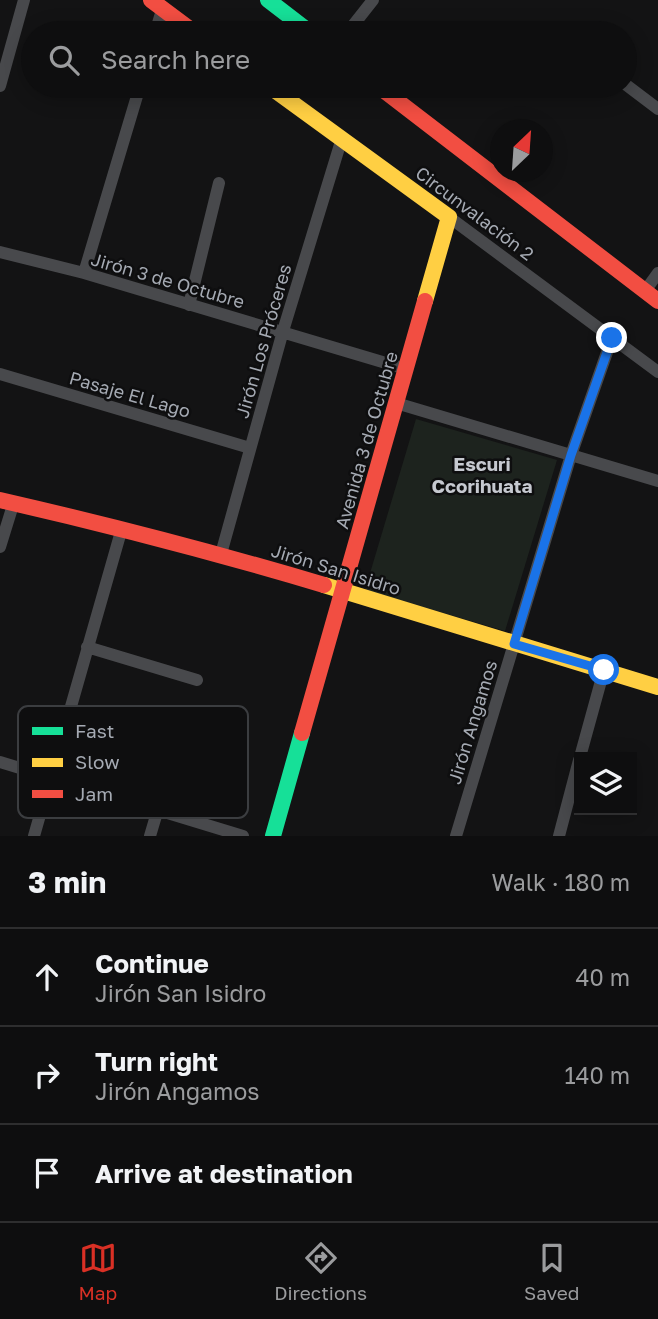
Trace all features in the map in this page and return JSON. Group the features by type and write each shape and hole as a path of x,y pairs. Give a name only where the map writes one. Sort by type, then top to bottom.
{"street":[{"path":"0,86 24,0"},
{"path":"268,0 295,21"},
{"path":"356,21 373,0"},
{"path":"156,5 178,21"},
{"path":"637,93 658,109"},
{"path":"84,273 136,98"},
{"name":"Circunvalación 2","path":"286,98 658,372"},
{"path":"394,98 651,296 658,273"},
{"name":"Jirón Los Próceres","path":"221,554 282,331 342,138"},
{"path":"188,305 219,183"},
{"name":"Avenida 3 de Octubre","path":"273,836 449,217"},
{"name":"Jirón 3 de Octubre","path":"0,252 84,273 406,369"},
{"name":"Jirón Angamos","path":"456,836 571,455 612,338"},
{"name":"Pasaje El Lago","path":"0,374 250,448"},
{"path":"396,403 658,481"},
{"path":"0,547 6,502"},
{"name":"Jirón San Isidro","path":"6,502 221,554 658,687"},
{"path":"71,706 122,528"},
{"path":"87,647 197,680"},
{"path":"582,752 604,670"},
{"path":"0,762 18,767"},
{"path":"559,836 574,780"},
{"path":"34,836 39,818"},
{"path":"150,836 155,818"},
{"path":"186,818 243,836"}],"shaded area":[{"path":"416,419 557,460 505,631 365,590"}],"traffic: fast":[{"path":"268,0 295,21"},
{"path":"273,836 302,733"}],"traffic: slow":[{"path":"285,98 449,217 425,301"},
{"path":"324,585 658,687"}],"traffic: jam":[{"path":"151,0 179,21"},
{"path":"394,98 658,301"},
{"path":"302,733 425,301"},
{"path":"0,500 163,540 324,585"}],"district":[{"name":"Escuri Ccorihuata","path":"482,474"}],"route":[{"path":"604,670 514,644 571,455 612,338"}]}
